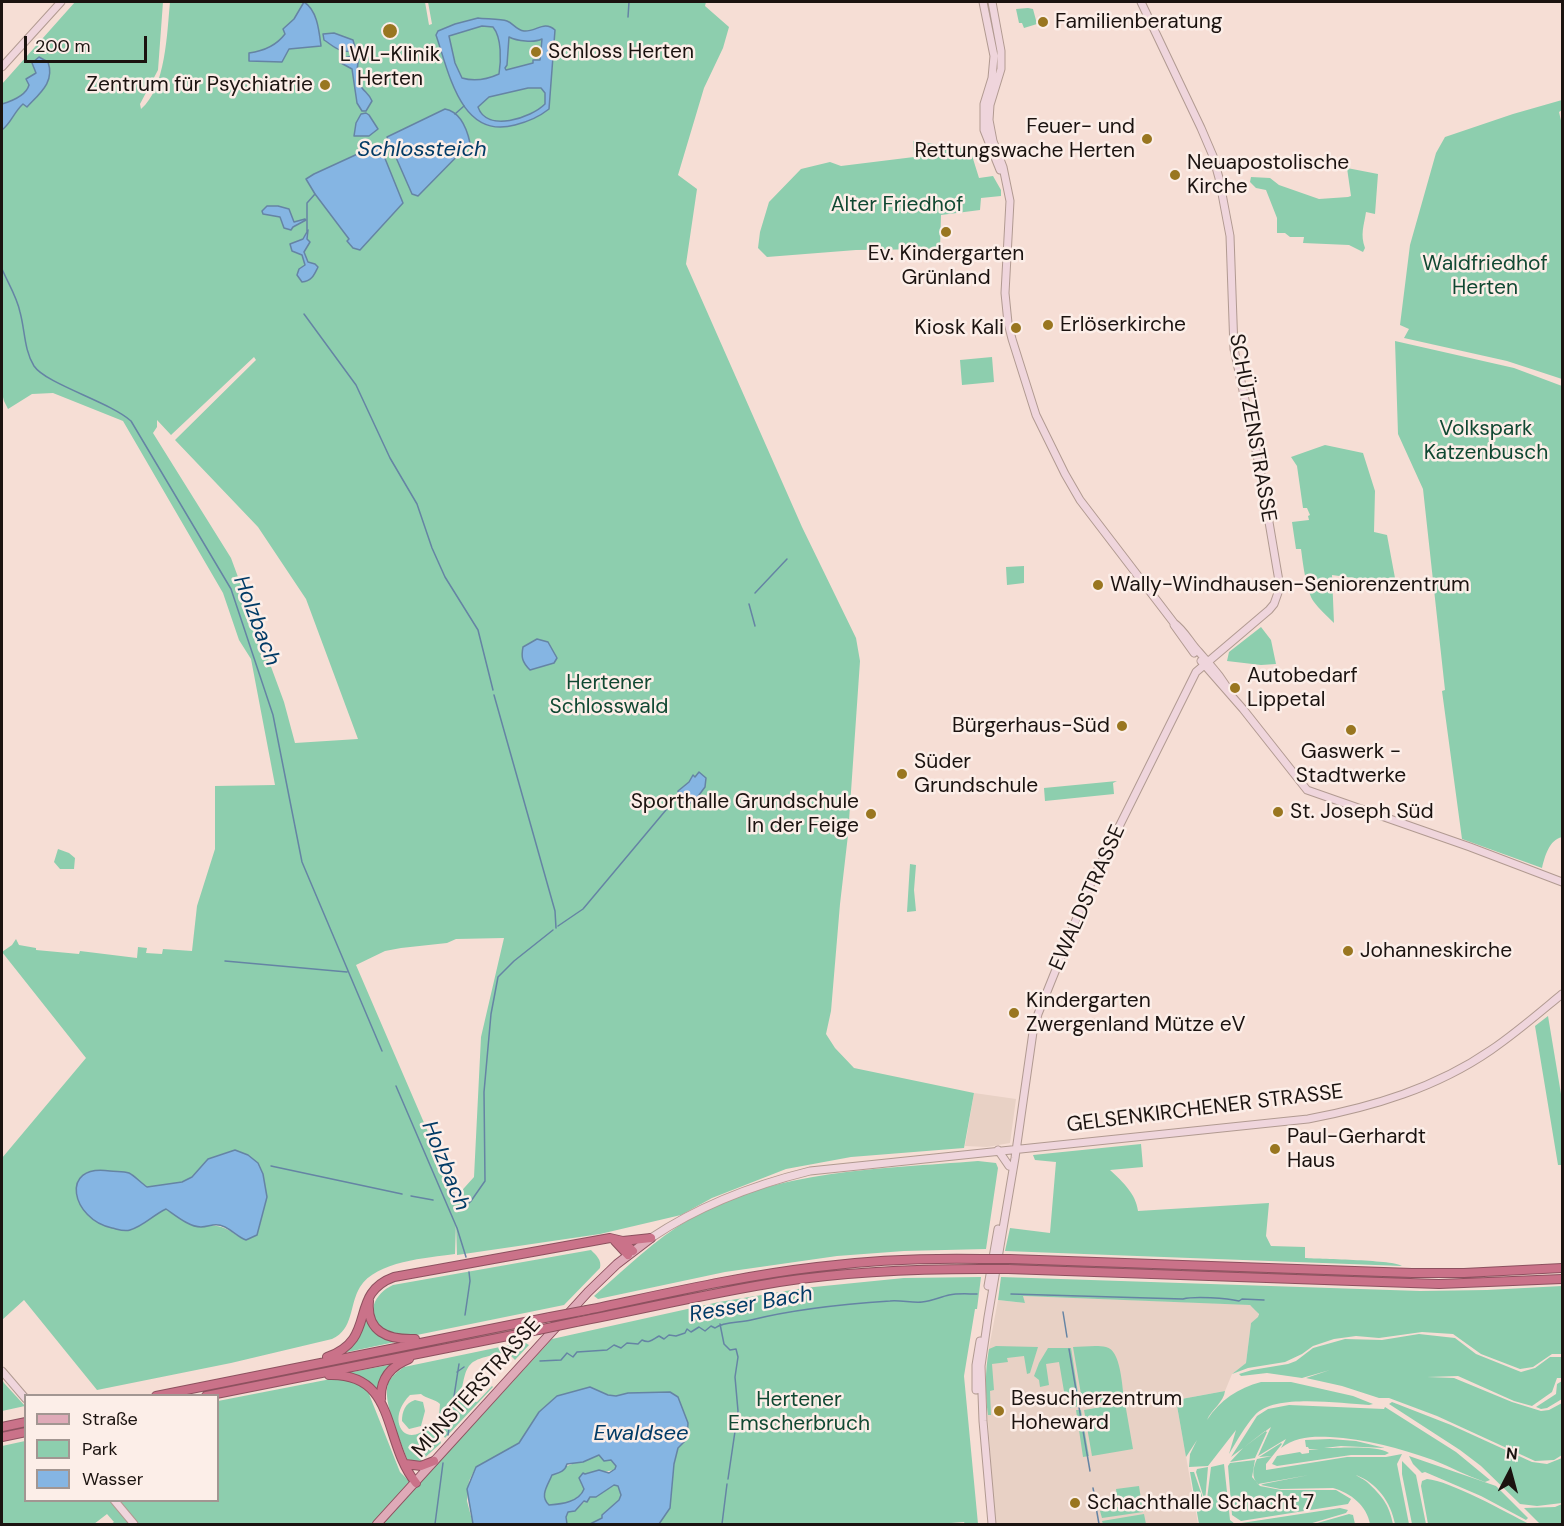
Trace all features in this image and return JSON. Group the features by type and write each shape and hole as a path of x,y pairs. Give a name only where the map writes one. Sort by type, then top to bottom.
{"highway":[{"path":"289,1369 330,1356 349,1345 359,1331 364,1308 371,1295 383,1282 402,1275 606,1239 615,1238 623,1241 651,1238"},
{"path":"606,1239 619,1243 630,1253"},
{"path":"623,1241 630,1253"},
{"path":"161,1394 738,1279 818,1266 899,1260 1010,1259 1412,1273 1500,1272 1563,1268"},
{"path":"211,1394 789,1281 899,1270 1008,1269 1430,1284 1563,1279"},
{"path":"371,1295 370,1316 381,1333 401,1340 439,1339"},
{"path":"382,1405 382,1385 387,1374 403,1362 430,1351"},
{"path":"304,1376 354,1377 372,1388 382,1405 403,1465 418,1481"},
{"path":"2,1427 24,1422"},
{"path":"2,1437 24,1432"},
{"path":"398,1449 418,1481"},
{"path":"406,1464 421,1466 434,1461"}],"main road":[{"path":"2,67 61,2"},
{"path":"983,2 994,56 992,78 984,104 987,130 1004,174 1010,201 1005,293 1008,323 1036,415 1053,452 1080,500 1175,627 1307,790 1563,882"},
{"path":"987,130 990,105 1001,69 1001,51 992,2"},
{"name":"SCHÜTZENSTRASSE","path":"1141,2 1204,134 1219,178 1230,236 1234,349 1260,469 1279,580 1278,593 1269,610 1206,663"},
{"name":"EWALDSTRASSE","path":"990,1524 982,1421 981,1366 1033,1032 1038,1014 1104,855 1186,690 1196,672 1206,663"},
{"name":"GELSENKIRCHENER STRASSE","path":"604,1275 630,1253 682,1218 720,1199 754,1186 792,1176 838,1167 1302,1119 1359,1109 1402,1096 1476,1059 1505,1040 1563,994"},
{"name":"EWALDSTRASSE","path":"990,1524 976,1365 1010,1157 1016,1148"},
{"path":"998,1150 1009,1166"},
{"name":"MÜNSTERSTRASSE","path":"377,1524 604,1275"},
{"path":"2,1371 24,1397"},
{"path":"116,1502 134,1524"}],"shaded area":[{"path":"974,1093 1016,1099 1010,1143 987,1147 965,1146"},
{"path":"1022,1296 1239,1304 1250,1305 1257,1310 1259,1317 1251,1323 1246,1363 1232,1374 1225,1391 1176,1400 1198,1524 995,1524 987,1405 988,1353 998,1300 1025,1303"}],"green space":[{"name":"Hertener Schlosswald","path":"75,2 163,2 158,70 140,104 141,109 156,88 160,74 164,59 170,2 425,2 429,25 432,24 428,2 706,2 705,6 729,27 723,48 704,88 678,175 697,189 686,264 802,527 856,638 860,661 848,835 831,1011 826,1034 835,1048 854,1068 974,1093 964,1148 851,1157 786,1169 712,1198 681,1215 600,1234 457,1255 456,1222 455,1254 403,1262 378,1271 360,1287 348,1323 339,1335 332,1339 231,1363 97,1390 24,1300 2,1320 2,1158 86,1058 2,952 16,939 19,945 36,948 36,950 79,954 80,951 137,958 138,947 147,948 146,953 162,954 163,949 192,951 197,906 215,849 215,786 275,785 251,659 239,640 223,593 123,421 53,393 32,394 8,409 4,401 2,393 2,84","holes":["254,357 256,360 175,440 258,527 306,599 358,739 295,743 284,702 231,558 153,433 157,427 157,420 171,435","504,938 481,1037 474,1177 456,1197 356,965 385,951 447,943 456,939","235,1150 263,1174 267,1197 260,1222 238,1236 220,1227 211,1225 200,1227 166,1209 140,1226 129,1174 147,1187 182,1182 192,1178 208,1159"]},
{"path":"1016,9 1033,9 1037,24 1024,28 1022,23 1019,23"},
{"name":"Waldfriedhof Herten","path":"1562,100 1562,110 1559,112 1562,125 1562,379 1507,361 1404,338 1409,329 1400,325 1410,245 1436,153 1445,137"},
{"name":"Alter Friedhof","path":"913,141 970,149 979,178 993,176 1001,190 1001,196 981,198 980,210 941,215 940,249 856,250 767,257 758,248 769,202 801,169 830,162 841,166 914,157"},
{"path":"1347,168 1378,174 1375,214 1366,212 1363,252 1349,245 1303,243 1304,237 1290,237 1285,233 1277,233 1277,218 1266,190 1256,188 1250,182 1251,177 1270,178 1279,185 1319,199 1348,197 1351,196"},
{"name":"Volkspark Katzenbusch","path":"1395,341 1514,368 1562,386 1562,837 1551,845 1542,868 1462,839 1442,691 1445,690 1423,489 1398,434"},
{"path":"992,357 994,382 962,385 960,360"},
{"path":"1325,445 1363,453 1375,491 1374,532 1387,535 1395,578 1361,579 1332,575 1334,623 1311,597 1301,549 1296,549 1292,522 1309,520 1310,515 1307,508 1303,508 1297,466 1291,457"},
{"path":"1024,566 1024,583 1007,585 1006,567"},
{"path":"1261,627 1271,640 1276,664 1261,665 1227,661 1229,652"},
{"path":"1117,781 1113,783 1114,794 1045,801 1044,788"},
{"path":"58,849 75,858 74,869 60,869 54,862"},
{"path":"910,864 916,865 914,890 916,911 907,912"},
{"path":"1548,1016 1562,1100 1562,1165 1558,1165 1535,1026"},
{"path":"1141,1144 1143,1167 1110,1170 1132,1194 1138,1211 1269,1203 1266,1236 1271,1246 1305,1247 1305,1258 1373,1261 1402,1266 1005,1251 1010,1228 1050,1233 1056,1162 1035,1160 1033,1155"},
{"path":"978,1161 996,1163 998,1168 986,1249 904,1251 837,1256 725,1272 598,1299 594,1296 664,1236 723,1202 758,1190 830,1174"},
{"path":"591,1250 599,1260 600,1268 564,1305 407,1337 384,1330 374,1318 373,1311 377,1299 381,1293 393,1285"},
{"name":"Hertener Emscherbruch","path":"981,1277 964,1376 978,1524 965,1524 964,1522 938,1524 642,1524 666,1392 616,1396 590,1387 557,1396 539,1412 519,1443 476,1467 469,1481 467,1501 473,1524 111,1524 114,1522 107,1514 94,1524 2,1524 2,1446 24,1441 24,1502 219,1502 219,1401 336,1378 362,1386 369,1394 400,1472 418,1485 552,1339 719,1302 804,1288 904,1278"},
{"path":"1001,1277 1420,1291 1562,1286 1562,1354 1552,1354 1533,1367 1520,1369 1481,1354 1453,1334 1422,1332 1379,1338 1356,1336 1334,1339 1313,1346 1285,1362 1248,1368 1232,1374 1246,1363 1251,1323 1259,1314 1250,1305 1023,1296 1025,1303 998,1300"},
{"path":"366,1310 368,1315 395,1342 343,1353"},
{"path":"1419,1334 1455,1338 1476,1354 1521,1372 1535,1368 1550,1357 1562,1357 1562,1381 1561,1378 1557,1378 1552,1392 1532,1406 1514,1401 1458,1376 1427,1377 1454,1378 1512,1402 1541,1411 1549,1410 1562,1403 1562,1455 1554,1460 1535,1461 1437,1416 1389,1398 1379,1398 1306,1378 1330,1370 1302,1378 1267,1373 1241,1376 1239,1374 1288,1364 1313,1348 1345,1339 1382,1340"},
{"path":"524,1342 529,1345 515,1360 507,1352 476,1360 471,1364 467,1369 460,1401 465,1399 477,1402 493,1387 445,1438 440,1426 440,1404 421,1394 410,1395 402,1405 399,1414 401,1430 413,1435 429,1425 437,1433 441,1443 420,1462 407,1459 388,1401 388,1384 394,1374 404,1367"},
{"path":"996,1346 1038,1347 1030,1373 1027,1374 1024,1356 1007,1358 1008,1362 992,1364 994,1390 990,1391 991,1415 988,1415 986,1382 988,1357 989,1349"},
{"path":"1102,1346 1111,1350 1118,1361 1124,1399 1083,1406 1073,1347"},
{"path":"1048,1348 1071,1348 1080,1406 1070,1408 1070,1404 1066,1403 1059,1362 1046,1364 1049,1385 1040,1387 1039,1380 1034,1376"},
{"path":"394,1364 379,1395 368,1382 347,1373"},
{"path":"2,1379 24,1406 2,1411"},
{"path":"1562,1381 1562,1399 1547,1408 1536,1407 1556,1394 1557,1384"},
{"path":"1261,1382 1291,1382 1353,1396 1373,1404 1309,1401 1277,1404 1264,1408 1251,1419 1229,1454 1236,1430 1208,1466 1189,1467 1190,1454 1197,1440 1186,1457 1176,1400 1225,1391 1207,1420 1230,1396"},
{"path":"415,1400 423,1402 425,1411 421,1426 409,1429 402,1421 403,1414 406,1406"},
{"path":"1392,1402 1451,1425 1532,1462 1547,1464 1562,1458 1562,1503 1537,1506 1520,1504 1481,1466 1389,1404"},
{"path":"1125,1403 1133,1449 1092,1456 1084,1410"},
{"path":"1289,1405 1384,1409 1385,1407 1456,1452 1490,1480 1485,1482 1433,1460 1395,1448 1343,1438 1304,1438 1281,1448 1286,1439 1258,1456 1271,1427 1231,1457 1257,1416 1268,1409"},
{"path":"1076,1410 1081,1410 1089,1456 1083,1457"},
{"path":"1265,1431 1267,1432 1255,1458 1230,1462 1243,1448"},
{"path":"1305,1440 1356,1441 1385,1448 1341,1446 1324,1448 1368,1448 1389,1453 1351,1455 1277,1466 1272,1464 1277,1456 1300,1452 1309,1453 1309,1450 1319,1449 1309,1449 1306,1447"},
{"path":"1282,1444 1266,1464 1266,1470 1347,1457 1386,1457 1402,1454 1397,1464 1409,1524 1395,1524 1382,1494 1364,1478 1356,1475 1366,1481 1381,1496 1393,1524 1370,1524 1365,1511 1357,1501 1333,1488 1280,1489 1261,1485 1309,1475 1258,1484 1253,1472 1257,1459 1272,1456 1259,1457"},
{"path":"599,1455 611,1460 616,1466 615,1469 585,1474 581,1484 584,1488 583,1493 570,1502 549,1505 547,1503 544,1491 554,1474 567,1466"},
{"path":"1409,1456 1496,1486 1528,1518 1526,1520 1481,1496 1425,1472 1422,1473"},
{"path":"1255,1460 1252,1477 1260,1486 1281,1490 1336,1490 1351,1499 1348,1504 1241,1521 1232,1515 1228,1466 1230,1463"},
{"path":"1402,1461 1416,1475 1426,1524 1412,1524 1402,1474"},
{"path":"1224,1464 1230,1520 1235,1524 1199,1524 1190,1472 1194,1472 1206,1507 1211,1467"},
{"path":"1208,1467 1205,1502 1196,1472 1197,1469"},
{"path":"1427,1479 1463,1491 1529,1524 1428,1524 1421,1486 1422,1481"},
{"path":"614,1485 618,1486 621,1496 602,1515 602,1518 590,1524 567,1524 568,1512"},
{"path":"1139,1486 1143,1512 1102,1518 1100,1511 1118,1507 1116,1489"},
{"path":"1562,1504 1562,1523 1540,1524 1524,1508 1555,1507"},
{"path":"1340,1508 1348,1510 1346,1513 1309,1524 1235,1524"},
{"path":"1144,1514 1146,1524 1103,1524 1102,1521"},
{"path":"1349,1514 1353,1515 1355,1524 1314,1524"}],"water":[{"path":"304,2 315,15 321,46 289,49 282,62 249,61 249,53 260,51 278,42 285,34 283,29 294,19"},
{"path":"478,18 507,21 524,31 544,26 555,30 549,109 524,122 497,127 482,123 470,113 452,84 436,35 438,31","holes":["482,26 493,27 498,37 499,74 472,80 462,78 455,63 449,36","509,37 526,41 542,39 540,60 533,60 533,63 506,70","528,88 541,88 545,93 545,104 520,118 499,121 483,115 478,107 489,97"]},
{"path":"334,33 353,40 356,51 342,51 324,40 323,34"},
{"path":"356,55 359,57 358,81 372,101 366,111 362,111 357,103 352,69 341,63 344,58"},
{"path":"39,57 48,62 50,69 50,76 45,87 27,107 23,104 20,107 2,130 2,104 14,100 25,92 29,85 26,79 36,73 32,63"},
{"name":"Schlossteich","path":"445,109 459,117 470,143 418,196 412,194 387,137"},
{"path":"366,113 378,129 369,136 354,136 356,123 361,114"},
{"name":"Schlossteich","path":"375,146 384,156 403,203 360,250 353,248 347,241 349,239 306,179"},
{"path":"267,206 289,209 294,222 306,220 291,230 284,228 280,217 263,214 262,211"},
{"path":"308,230 307,239 310,242 304,252 308,262 318,267 310,279 302,282 297,275 299,269 305,265 302,255 292,251 290,244 303,239"},
{"path":"537,639 548,642 557,658 554,663 530,670 523,659 523,647"},
{"path":"699,772 706,778 705,787 693,803 682,802 678,791 689,782 693,775 695,777"},
{"path":"235,1150 248,1155 258,1163 263,1174 267,1197 257,1235 246,1240 221,1226 192,1225 166,1209 140,1226 123,1231 98,1223 88,1215 76,1194 77,1183 83,1175 94,1171 129,1173 147,1187 182,1182 192,1177 208,1159"},
{"name":"Ewaldsee","path":"590,1387 616,1396 628,1393 670,1392 678,1397 688,1423 687,1439 678,1448 674,1464 670,1508 659,1524 590,1524 602,1518 602,1515 619,1500 621,1495 618,1486 614,1485 596,1497 590,1497 587,1502 584,1501 575,1511 568,1512 567,1524 473,1524 467,1489 476,1467 519,1443 539,1412 557,1396","holes":["599,1455 604,1461 611,1460 616,1466 615,1469 609,1473 599,1470 583,1473 579,1478 584,1489 578,1497 559,1504 549,1505 546,1502 544,1494 552,1475 559,1473 567,1464 583,1462"]}],"waterway":[{"path":"628,17 629,2"},
{"path":"455,114 464,106"},
{"path":"307,231 307,203 315,194"},
{"name":"Holzbach","path":"2,269 19,306 26,347 34,366 51,380 109,407 131,421 231,589 273,715 302,862 382,1051"},
{"path":"304,314 356,385 390,458 417,504 445,577 478,630 493,690"},
{"path":"755,593 787,559"},
{"path":"749,604 755,626"},
{"path":"494,695 555,911 556,928"},
{"path":"558,926 583,909 671,804"},
{"path":"464,1208 485,1181 484,1092 491,1014 498,977 553,930"},
{"path":"225,961 347,972"},
{"name":"Holzbach","path":"396,1086 457,1228 466,1257"},
{"path":"271,1166 402,1194"},
{"path":"411,1196 433,1200"},
{"name":"Holzbach","path":"465,1315 470,1281 469,1272"},
{"name":"Resser Bach","path":"540,1361 561,1360 567,1353 573,1357 577,1352 607,1350 614,1345 621,1348 627,1343 638,1344 642,1340 649,1341 659,1336 664,1339 669,1335 676,1336 685,1333 687,1329 691,1332 699,1327 705,1331 711,1326 715,1328 727,1323 802,1310 890,1301 922,1302 952,1294 977,1294"},
{"name":"Resser Bach","path":"1011,1294 1264,1300"},
{"path":"1063,1312 1067,1337"},
{"path":"720,1324 724,1344 730,1350 736,1349 738,1357 735,1377 738,1411 728,1479"},
{"path":"1069,1349 1090,1471"},
{"name":"Holzbach","path":"448,1435 459,1364"},
{"name":"Holzbach","path":"457,1372 464,1367"},
{"name":"Holzbach","path":"435,1524 443,1463"},
{"path":"722,1524 727,1484"},
{"path":"1093,1488 1094,1493"},
{"path":"1096,1507 1099,1524"}],"place":[{"name":"Familienberatung","path":"1043,22"},
{"name":"LWL-Klinik Herten","path":"390,31"},
{"name":"Schloss Herten","path":"536,52"},
{"name":"Zentrum für Psychiatrie","path":"325,85"},
{"name":"Feuer- und Rettungswache Herten","path":"1147,139"},
{"name":"Neuapostolische Kirche","path":"1175,175"},
{"name":"Ev. Kindergarten Grünland","path":"946,232"},
{"name":"Erlöserkirche","path":"1048,325"},
{"name":"Kiosk Kali","path":"1016,328"},
{"name":"Wally-Windhausen-Seniorenzentrum","path":"1098,585"},
{"name":"Autobedarf Lippetal","path":"1235,688"},
{"name":"Bürgerhaus-Süd","path":"1122,726"},
{"name":"Gaswerk - Stadtwerke","path":"1351,730"},
{"name":"Süder Grundschule","path":"902,774"},
{"name":"St. Joseph Süd","path":"1278,812"},
{"name":"Sporthalle Grundschule In der Feige","path":"871,814"},
{"name":"Johanneskirche","path":"1348,951"},
{"name":"Kindergarten Zwergenland Mütze eV","path":"1014,1013"},
{"name":"Paul-Gerhardt Haus","path":"1275,1149"},
{"name":"Besucherzentrum Hoheward","path":"999,1411"},
{"name":"Schachthalle Schacht 7","path":"1075,1503"}]}
